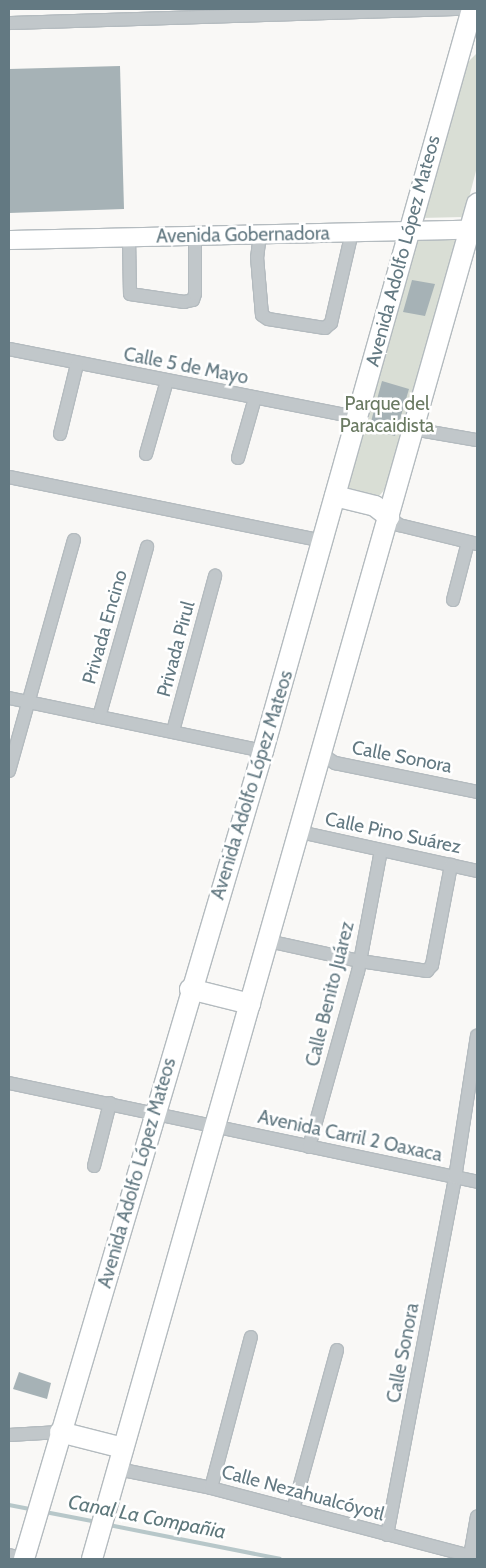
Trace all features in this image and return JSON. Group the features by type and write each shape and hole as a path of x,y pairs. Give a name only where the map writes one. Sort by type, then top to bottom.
{"main road":[{"name":"Avenida Adolfo López Mateos","path":"24,1559 190,989 263,751 323,541 407,231 472,9"},
{"path":"457,59 477,48"},
{"path":"93,1558 413,429 474,230 477,204"},
{"path":"335,496 375,506 389,517"},
{"path":"190,989 250,1004"},
{"path":"60,1432 123,1448"}],"street":[{"path":"18,9 14,23 105,15 465,9"},
{"name":"Avenida Gobernadora","path":"9,240 474,230"},
{"path":"260,234 257,257 262,315 268,319 325,328 331,323 352,232"},
{"path":"128,237 130,294 184,302 192,300 195,294 195,236"},
{"name":"Calle 5 de Mayo","path":"9,349 77,364 357,417"},
{"path":"60,434 77,364"},
{"path":"146,454 167,381"},
{"path":"238,458 255,398"},
{"path":"413,429 477,440"},
{"path":"9,477 323,541"},
{"path":"389,517 399,526 473,543 453,600"},
{"path":"9,771 74,540"},
{"name":"Privada Encino","path":"100,717 147,547"},
{"name":"Privada Pirul","path":"173,731 215,576"},
{"path":"9,698 263,751"},
{"name":"Calle Sonora","path":"321,754 335,763 477,792"},
{"name":"Calle Pino Suárez","path":"300,832 477,871"},
{"name":"Calle Benito Juárez","path":"309,1147 360,961 381,850"},
{"path":"268,940 360,961 427,971 432,965 451,866"},
{"name":"Calle Sonora","path":"387,1535 455,1178 477,1036"},
{"name":"Avenida Carril 2 Oaxaca","path":"9,1083 154,1112 216,1127 477,1182"},
{"path":"94,1166 110,1103"},
{"path":"211,1488 251,1338"},
{"path":"293,1510 337,1350"},
{"path":"9,1436 60,1432"},
{"name":"Calle Nezahualcóyotl","path":"116,1475 211,1488 474,1557"},
{"path":"474,1557 477,1518"},
{"path":"9,1555 24,1559"}],"green space":[{"path":"477,53 477,167 464,217 420,218 467,63"},
{"name":"Parque del Paracaidista","path":"460,237 390,483 380,495 360,496 346,486 415,240"}],"building":[{"path":"120,66 124,209 9,213 9,69"},
{"path":"412,280 435,284 425,316 403,312"},
{"path":"382,381 409,389 395,436 369,429"},
{"path":"19,1372 51,1383 47,1399 13,1389"}],"waterway":[{"name":"Canal La Compañia","path":"9,1505 34,1510"},
{"name":"Canal La Compañia","path":"45,1512 97,1522"},
{"name":"Canal La Compañia","path":"109,1525 280,1559"}]}
